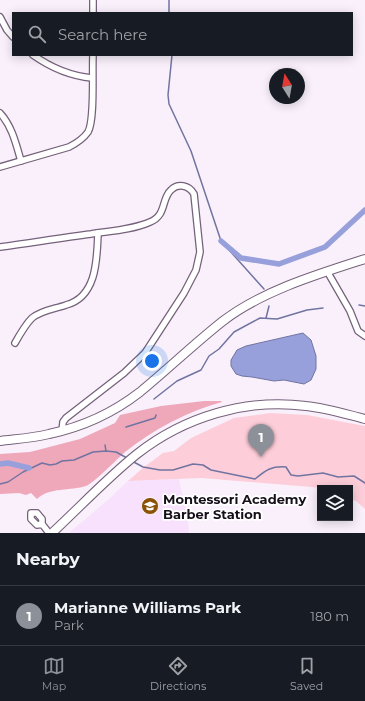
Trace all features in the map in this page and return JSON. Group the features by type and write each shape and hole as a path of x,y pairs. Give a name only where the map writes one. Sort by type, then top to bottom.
{"street":[{"path":"87,0 93,0 93,12"},
{"path":"0,17 12,36"},
{"path":"35,56 51,66 92,78"},
{"path":"0,167 69,147 84,137 91,124 93,56"},
{"path":"0,113 7,121 11,129 21,161"},
{"path":"0,246 134,227 154,220 162,210 171,190 177,186 185,186 192,190 195,197 200,246 199,260 196,270 184,293 145,353 124,373 66,418 63,422 62,431"},
{"path":"14,343 33,317 53,308 74,303 81,298 87,290 95,270 98,256 98,233"},
{"path":"0,441 47,435 106,415 128,402 224,320 248,305 292,284 365,259"},
{"path":"327,272 350,311 358,331 365,336"},
{"path":"52,533 117,472 144,449 163,436 184,425 208,416 246,406 285,404 326,409 365,419"},
{"path":"42,524 49,533"}],"shaded area":[{"path":"204,401 222,402 183,416 147,436 125,452 100,476 86,486 54,491 42,495 37,499 31,493 26,495 19,493 0,494 0,454 30,452 80,439 115,423 120,415 161,406"},
{"path":"271,413 307,415 365,426 365,509 353,500 353,485 317,485 317,488 201,478 128,481 163,453 174,451 191,438 234,418"},
{"name":"Montessori Academy Barber Station","path":"179,479 188,521 189,533 69,533 128,481"}],"water":[{"path":"303,333 311,340 316,356 316,369 311,380 304,384 284,380 274,381 242,376 236,374 231,366 231,360 237,350 246,346"}],"waterway":[{"path":"169,0 169,12"},
{"path":"172,56 168,95 169,104 191,151 221,241 264,289"},
{"path":"221,241 241,258 279,264 325,247 365,210"},
{"path":"359,305 365,306"},
{"path":"266,318 269,306"},
{"path":"154,399 177,381 201,370 209,356 219,349 234,332 260,318 277,319 307,310 323,308"},
{"path":"126,427 155,418 156,415"},
{"path":"105,445 106,451"},
{"path":"0,484 8,482 23,472 42,463 50,465 56,464 62,461 74,460 93,452 116,452 127,458"},
{"path":"132,461 143,467 160,470 173,470 193,464 203,465 211,470 255,479 269,469 286,467 291,475 298,476 323,473 338,477 354,476 365,483"},
{"path":"0,464 8,463 29,468"}],"place":[{"name":"Marianne Williams Park","path":"261,457"},
{"name":"Montessori Academy Barber Station","path":"150,506"}]}
